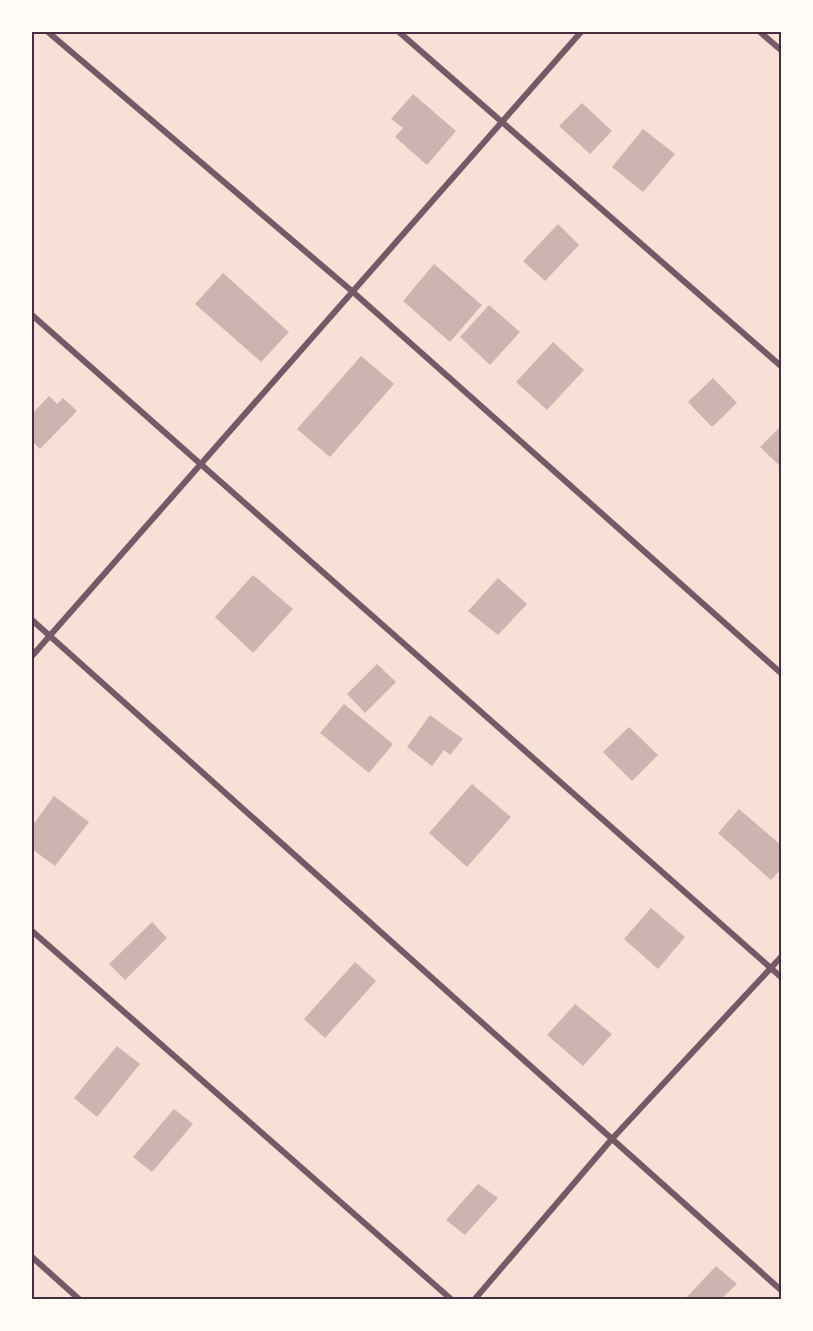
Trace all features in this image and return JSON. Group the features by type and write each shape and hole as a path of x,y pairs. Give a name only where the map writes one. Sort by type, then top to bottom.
{"street":[{"path":"48,32 353,292 782,674"},
{"path":"399,32 782,368"},
{"path":"32,656 581,32"},
{"path":"760,32 782,51"},
{"path":"32,315 782,978"},
{"path":"32,620 782,1291"},
{"path":"32,932 452,1299"},
{"path":"474,1299 611,1140 782,956"},
{"path":"32,1257 80,1299"}],"building":[{"path":"413,94 456,131 427,165 395,137 403,128 391,119"},
{"path":"582,103 612,131 590,154 559,126"},
{"path":"643,129 675,154 643,192 612,167"},
{"path":"558,224 579,245 545,281 523,261"},
{"path":"434,264 482,305 450,342 403,301"},
{"path":"223,273 289,332 261,362 195,304"},
{"path":"489,305 520,332 490,365 460,337"},
{"path":"553,342 584,370 547,410 516,382"},
{"path":"361,356 394,384 330,457 297,429"},
{"path":"713,378 737,403 712,427 688,402"},
{"path":"49,396 57,404 63,398 77,411 40,449 32,441 32,414"},
{"path":"782,425 782,468 760,447"},
{"path":"253,575 293,609 253,653 215,617"},
{"path":"498,578 527,604 498,635 468,611"},
{"path":"377,664 396,682 365,713 347,694"},
{"path":"344,704 393,744 369,773 320,733"},
{"path":"430,715 463,739 450,755 444,750 432,766 407,747"},
{"path":"629,727 658,755 632,781 603,752"},
{"path":"472,784 511,817 467,867 429,833"},
{"path":"54,796 89,822 55,866 32,849 32,826"},
{"path":"739,809 782,846 782,868 771,880 718,833"},
{"path":"651,908 685,937 658,969 624,939"},
{"path":"152,922 167,938 125,980 109,964"},
{"path":"355,962 376,981 325,1038 304,1019"},
{"path":"575,1004 612,1034 583,1066 547,1035"},
{"path":"117,1046 140,1064 97,1117 74,1098"},
{"path":"174,1109 193,1124 152,1172 133,1157"},
{"path":"478,1184 498,1198 465,1235 446,1220"},
{"path":"716,1266 737,1284 720,1300 684,1300"}]}
